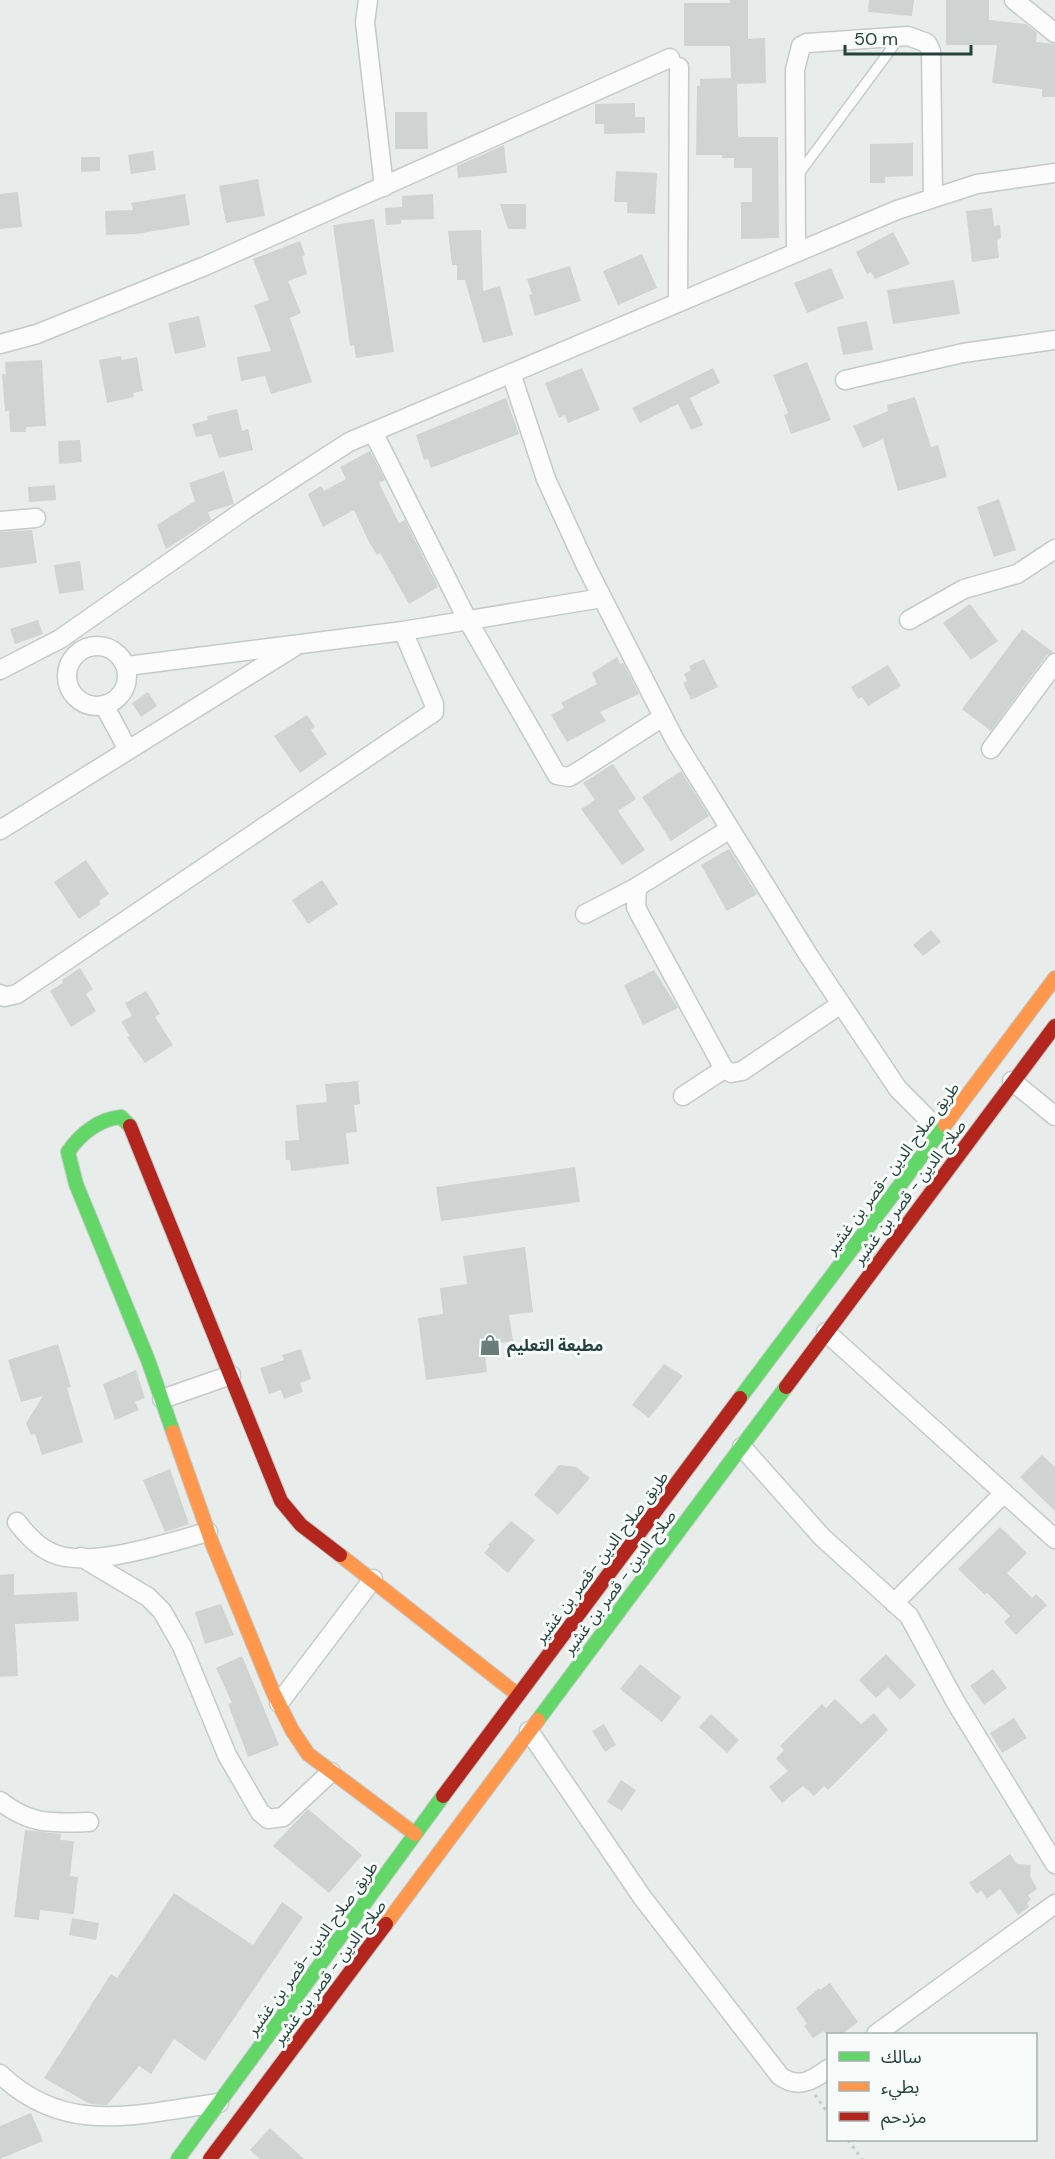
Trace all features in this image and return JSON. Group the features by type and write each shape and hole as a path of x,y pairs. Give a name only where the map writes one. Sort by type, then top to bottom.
{"main road":[{"name":"طريق صلاح الدين -قصر بن غشير","path":"178,2159 518,1695 1055,978"},
{"name":"صلاح الدين - قصر بن غشير","path":"210,2159 1055,1026"},
{"path":"415,1834 308,1754 279,1703 208,1532 162,1399 70,1166 68,1152 76,1139 110,1118 121,1117 132,1127 281,1501 301,1525 518,1695"}],"street":[{"path":"368,0 366,22 384,187"},
{"path":"1014,0 1055,33"},
{"path":"796,252 795,70 801,46 807,43 900,37 918,38 927,43 931,51 933,196"},
{"path":"0,344 37,334 205,266 675,63 678,302"},
{"path":"0,670 60,639 246,509 349,442 933,196 977,184 1055,174"},
{"path":"845,380 963,353 1055,340"},
{"path":"511,373 546,479 602,598 663,717 730,829 841,1004 898,1089 940,1131"},
{"path":"373,432 468,619 557,775 569,777 663,717"},
{"path":"0,521 36,518"},
{"path":"909,620 964,589 1024,570 1055,549"},
{"path":"127,666 301,642 403,631 602,598"},
{"path":"0,994 4,997 17,994 434,712 434,704 403,631"},
{"path":"60,639 74,656"},
{"path":"0,830 127,748 301,642"},
{"path":"104,645 118,653 127,666 128,679 124,691 116,700 104,705 86,704 71,692 67,673 74,656 87,646 104,645"},
{"path":"991,749 1055,663"},
{"path":"104,705 127,748"},
{"path":"585,914 637,887 730,829"},
{"path":"637,887 636,906 640,915 724,1069 731,1073 742,1071 841,1004"},
{"path":"683,1096 724,1069"},
{"path":"1012,1081 1055,1116"},
{"path":"826,1332 1055,1539"},
{"path":"162,1399 231,1375"},
{"path":"742,1447 822,1538 909,1616 955,1701 1055,1864"},
{"path":"894,1603 1004,1493"},
{"path":"17,1522 29,1537 52,1553 81,1557 128,1555 208,1532"},
{"path":"81,1557 147,1597 162,1611 182,1646 227,1755 260,1812 268,1819 283,1817 331,1772"},
{"path":"279,1703 373,1580"},
{"path":"529,1731 614,1859 780,2076 788,2082 807,2083 827,2070"},
{"path":"0,1801 15,1814 34,1821 89,1822"},
{"path":"877,2033 1055,1904"},
{"path":"0,2074 30,2097 76,2115 104,2118 219,2103"}],"lane":[{"path":"796,177 900,37"}],"path":[{"path":"807,2083 827,2112"},
{"path":"849,2141 862,2159"}],"building":[{"path":"730,0 748,0 748,39 765,38 766,83 737,84 738,137 778,137 779,238 741,239 741,202 752,202 752,168 734,168 734,158 722,158 722,155 696,155 697,86 700,86 700,79 731,78 730,46 684,46 684,3 730,3"},
{"path":"869,0 914,0 912,16 868,12"},
{"path":"946,0 989,0 989,20 1026,24 1037,33 1036,42 1055,44 1055,97 1042,97 1042,89 992,83 997,45 946,45"},
{"path":"635,103 635,117 645,117 645,133 604,134 604,124 595,124 595,104"},
{"path":"395,112 427,112 428,149 395,149"},
{"path":"913,143 913,176 885,177 885,183 870,183 870,144"},
{"path":"504,145 507,173 458,178 457,166"},
{"path":"153,151 156,170 131,174 128,155"},
{"path":"81,157 100,157 100,171 81,172"},
{"path":"616,171 657,173 655,214 627,213 627,202 614,202"},
{"path":"258,179 265,216 226,223 219,186"},
{"path":"18,192 22,227 0,229 0,194"},
{"path":"185,194 190,225 136,234 106,235 105,211 133,210 131,203"},
{"path":"433,194 434,219 401,220 401,224 386,225 385,208 402,207 402,196"},
{"path":"500,204 526,204 526,229 508,229"},
{"path":"992,208 994,226 1000,225 1001,238 997,241 999,258 972,262 966,211"},
{"path":"374,219 394,352 356,358 354,345 350,346 333,225"},
{"path":"481,230 483,291 500,286 513,335 483,343 465,280 457,280 457,265 452,265 448,231"},
{"path":"893,232 910,264 875,279 871,272 867,274 856,252"},
{"path":"300,241 305,255 302,256 307,274 288,281 301,313 290,318 312,382 271,394 265,376 241,381 237,357 271,351 254,305 269,300 253,259"},
{"path":"642,254 657,288 618,305 603,271"},
{"path":"570,266 581,301 535,316 527,279"},
{"path":"831,268 844,298 807,313 794,283"},
{"path":"954,280 960,314 893,324 887,290"},
{"path":"199,316 206,347 175,354 168,323"},
{"path":"867,321 873,350 843,355 837,327"},
{"path":"121,356 122,360 137,357 143,391 133,393 134,397 107,403 99,360"},
{"path":"42,360 46,426 26,427 26,432 10,432 9,411 5,411 2,374 6,374 5,362"},
{"path":"807,362 831,420 791,434 784,415 788,413 773,375"},
{"path":"582,368 600,410 568,423 565,415 559,418 545,383"},
{"path":"713,368 720,383 690,398 703,425 691,430 678,404 640,423 632,408"},
{"path":"915,397 931,447 938,445 947,477 898,491 883,439 863,448 853,426 888,411 887,405"},
{"path":"506,398 519,434 431,468 428,459 424,460 416,435"},
{"path":"237,409 242,431 248,429 253,450 219,458 211,434 196,437 192,424 208,420 207,416"},
{"path":"80,440 82,462 59,464 58,441"},
{"path":"370,451 385,480 379,483 399,523 405,520 438,587 409,604 380,553 377,555 369,542 354,510 323,527 308,494 321,486 324,491 346,479 340,467"},
{"path":"224,471 234,504 208,512 211,520 166,549 157,525 195,501 189,483"},
{"path":"55,485 56,500 29,502 28,487"},
{"path":"999,499 1016,550 994,557 977,507"},
{"path":"32,530 37,563 0,568 0,532"},
{"path":"80,561 84,590 59,594 54,565"},
{"path":"970,604 998,641 971,660 943,623"},
{"path":"38,620 43,634 15,644 10,629"},
{"path":"1022,629 1053,652 1046,656 991,731 962,709"},
{"path":"617,657 620,664 623,663 639,694 600,712 606,721 567,742 551,715 564,708 561,703 597,684 592,673"},
{"path":"704,659 718,687 691,700 683,683 687,681 684,674 691,670 689,666"},
{"path":"888,665 901,686 868,706 862,697 858,699 851,687"},
{"path":"148,692 157,706 141,717 132,703"},
{"path":"307,715 315,727 311,730 327,754 300,773 274,736"},
{"path":"613,764 636,799 618,811 645,850 622,865 581,809 595,800 583,783"},
{"path":"681,771 709,816 671,841 642,797"},
{"path":"729,849 757,894 727,911 701,865"},
{"path":"86,860 109,894 99,901 101,904 79,919 54,882"},
{"path":"322,880 338,904 308,924 292,900"},
{"path":"931,930 941,942 923,956 913,945"},
{"path":"80,968 93,989 86,994 96,1011 71,1027 50,991"},
{"path":"654,970 678,1008 643,1025 624,985"},
{"path":"146,991 160,1014 155,1017 173,1045 145,1063 127,1037 130,1036 121,1022 132,1016 125,1003"},
{"path":"358,1081 360,1104 354,1105 357,1132 346,1133 349,1164 291,1171 290,1160 286,1160 285,1141 299,1140 296,1105 327,1102 325,1084"},
{"path":"575,1167 580,1202 441,1221 436,1187"},
{"path":"525,1247 533,1312 509,1315 513,1341 484,1345 487,1372 426,1380 418,1318 443,1314 440,1288 467,1284 463,1256"},
{"path":"58,1344 71,1387 67,1388 83,1442 42,1455 35,1434 31,1435 26,1423 43,1396 21,1402 8,1360"},
{"path":"301,1349 311,1379 300,1383 303,1392 284,1399 281,1390 269,1394 260,1368 284,1360 282,1355"},
{"path":"664,1364 683,1376 649,1418 632,1405"},
{"path":"136,1370 145,1398 135,1402 139,1410 115,1420 103,1384"},
{"path":"1042,1455 1055,1467 1055,1511 1020,1477"},
{"path":"559,1465 576,1467 590,1478 558,1515 534,1495"},
{"path":"170,1469 189,1524 165,1532 143,1480"},
{"path":"511,1521 535,1540 508,1573 484,1553 490,1546 488,1545"},
{"path":"1000,1527 1027,1553 1007,1573 1032,1598 1036,1594 1047,1605 1016,1635 1004,1622 1010,1616 958,1569"},
{"path":"14,1574 14,1595 77,1592 79,1621 15,1624 18,1676 0,1677 0,1575"},
{"path":"221,1604 234,1635 205,1644 195,1612"},
{"path":"886,1654 916,1685 900,1700 888,1687 876,1698 859,1680"},
{"path":"242,1656 279,1745 248,1757 228,1704 232,1703 216,1668"},
{"path":"640,1664 681,1697 662,1722 620,1689"},
{"path":"993,1669 1007,1688 984,1705 970,1686"},
{"path":"835,1699 861,1724 874,1713 888,1730 828,1790 824,1786 814,1796 803,1786 782,1803 769,1787 788,1771 776,1759 784,1750 780,1746 822,1704 826,1708"},
{"path":"711,1714 739,1740 727,1753 699,1727"},
{"path":"1014,1718 1027,1738 1002,1753 990,1733"},
{"path":"604,1724 616,1745 605,1752 592,1731"},
{"path":"621,1780 636,1790 622,1811 607,1802"},
{"path":"308,1809 362,1855 329,1893 273,1846"},
{"path":"25,1830 61,1834 60,1840 74,1841 70,1876 78,1877 74,1914 40,1910 39,1920 14,1917"},
{"path":"1010,1854 1017,1864 1031,1865 1030,1876 1037,1889 1028,1895 1031,1900 1027,1903 1029,1907 1018,1915 1000,1889 987,1899 981,1890 977,1894 969,1883"},
{"path":"174,1893 253,1945 282,1902 303,1917 205,2061 174,2039 151,2074 139,2066 107,2105 90,2104 44,2078 111,1974 117,1978"},
{"path":"72,1918 99,1923 96,1940 69,1935"},
{"path":"830,1983 858,2022 843,2033 827,2033 827,2036 824,2031 813,2038 804,2026 807,2024 796,2008 819,1988 820,1990"},
{"path":"31,2113 43,2141 0,2159 0,2126"},
{"path":"270,2128 304,2159 260,2159 250,2150"}],"traffic: fast":[{"path":"130,1126 121,1117 105,1121 78,1139 68,1152 76,1184 148,1360 173,1432"},
{"path":"740,1398 945,1125"},
{"path":"538,1720 786,1387"},
{"path":"178,2159 443,1796"}],"traffic: slow":[{"path":"945,1125 1055,978"},
{"path":"173,1432 212,1543 273,1692 292,1730 308,1754 415,1834"},
{"path":"340,1555 518,1695"},
{"path":"386,1924 538,1720"}],"traffic: jam":[{"path":"786,1387 1055,1026"},
{"path":"130,1126 281,1501 301,1525 340,1555"},
{"path":"443,1796 740,1398"},
{"path":"210,2159 386,1924"}],"place":[{"name":"مطبعة التعليم","path":"490,1345"}]}
